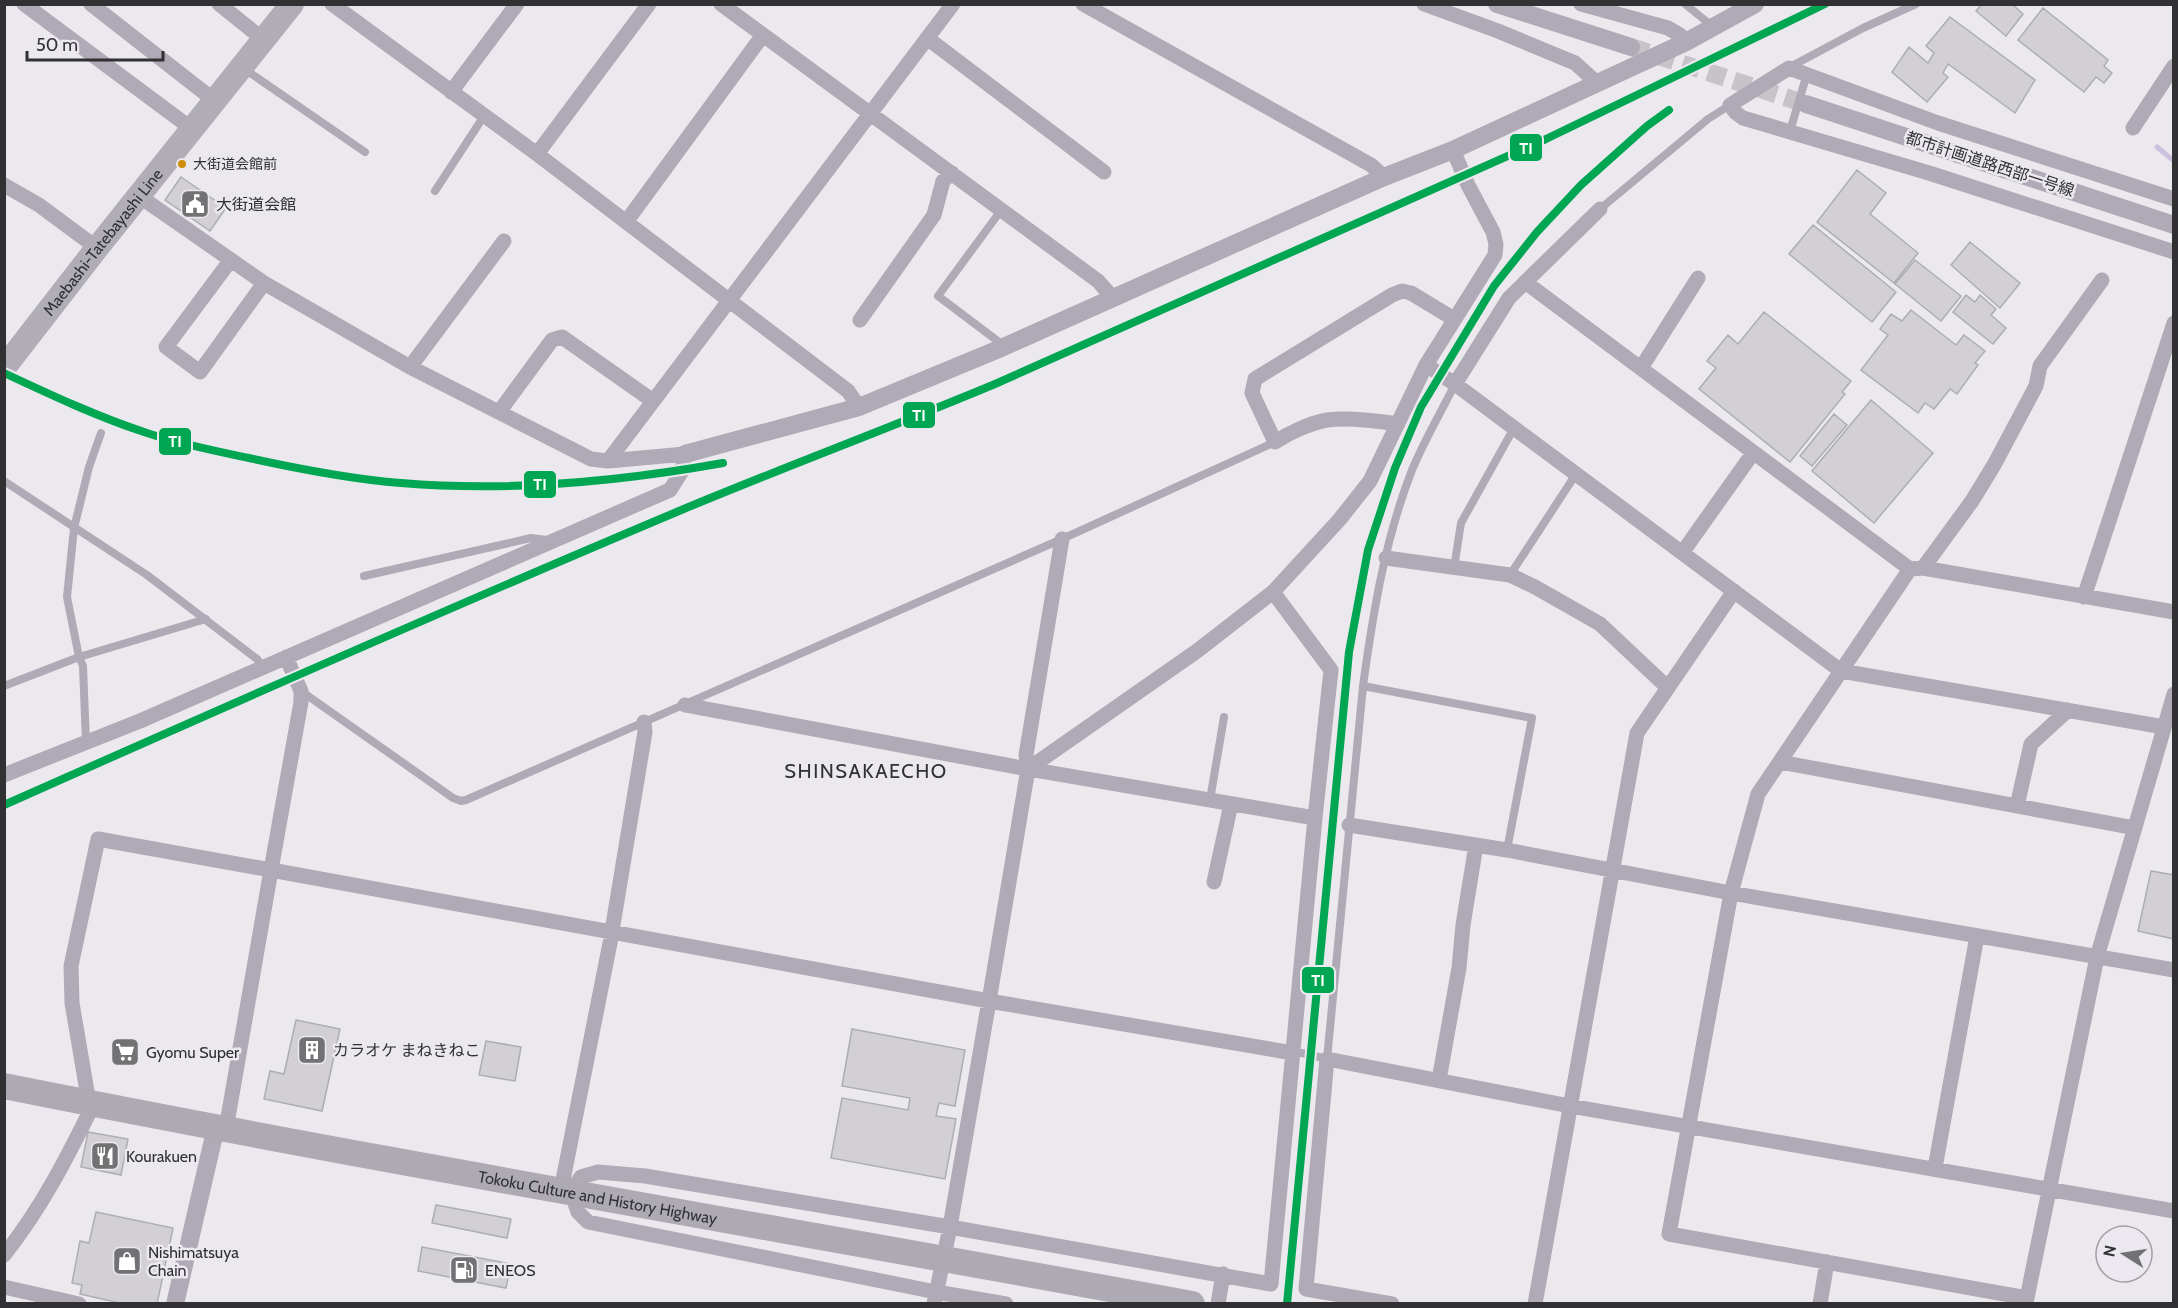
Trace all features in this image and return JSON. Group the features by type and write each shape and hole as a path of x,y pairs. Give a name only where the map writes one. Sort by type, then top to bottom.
{"highway":[{"name":"Tokoku Culture and History Highway","path":"4,1086 221,1128 1192,1304"}],"main road":[{"name":"Maebashi-Tatebayashi Line","path":"4,368 292,4"}],"street":[{"path":"24,4 192,129"},
{"path":"92,4 215,101"},
{"path":"219,4 264,40"},
{"path":"332,4 537,154 848,391 859,407"},
{"path":"451,92 517,4"},
{"path":"537,154 649,4"},
{"path":"721,4 1002,209 1098,281 1113,298"},
{"path":"608,461 953,4"},
{"path":"1083,4 1371,165 1384,177"},
{"path":"1424,4 1575,63 1598,83"},
{"path":"1497,4 1630,47"},
{"path":"1581,4 1668,28 1680,35 1686,42"},
{"path":"139,196 264,284 410,367 591,459 608,461 685,454 859,407 1004,346 1384,177 1452,150 1686,42 1755,4"},
{"path":"626,222 763,35"},
{"path":"927,38 1104,172"},
{"path":"2133,128 2174,66"},
{"path":"2174,199 1938,123 1789,68 1730,105 1743,118 1929,173 2174,252"},
{"name":"都市計画道路西部一号線","path":"1806,104 2174,225"},
{"path":"1028,769 1197,651 1273,592 1340,519 1370,482 1426,365 1495,255 1496,244 1493,232 1452,150"},
{"path":"860,320 934,215 943,181 952,173"},
{"path":"4,185 39,205 97,248"},
{"path":"1455,384 1509,297 1600,209"},
{"path":"410,367 504,241"},
{"path":"230,261 166,348 201,372 264,284"},
{"path":"1641,368 1698,278"},
{"path":"2102,280 2040,366 2036,387 1972,501 1916,569 1841,671 1758,794 1731,893 1669,1234 2027,1298 2097,957 2174,694"},
{"path":"1525,282 1753,453 1916,569 2174,612"},
{"path":"1398,424 1326,420 1275,442 1252,393 1255,379 1402,291 1411,293 1454,319"},
{"path":"2084,597 2174,323"},
{"path":"499,412 552,340 562,337 653,401"},
{"path":"1426,365 1455,384 1841,671 2164,727"},
{"path":"1683,553 1753,453"},
{"path":"4,775 86,743 670,490 682,471 685,454"},
{"path":"935,1298 950,1227 1028,769 1026,755 1062,539"},
{"path":"1386,558 1510,575 1600,624 1667,687"},
{"path":"1535,1304 1637,734 1734,591"},
{"path":"566,1191 581,1178 598,1172 645,1176 1271,1284 1331,670 1273,592"},
{"path":"175,1304 221,1128 302,702 301,691 286,657"},
{"path":"685,705 1028,769 1315,818"},
{"path":"2018,806 2031,744 2068,710"},
{"path":"644,722 645,732 566,1191 578,1212 588,1222 935,1298 1006,1304"},
{"path":"1780,762 2135,828"},
{"path":"1214,882 1231,804"},
{"path":"1349,825 1507,850 1731,893 2174,970"},
{"path":"4,1255 26,1229 65,1162 91,1103 72,1003 71,966 98,839 989,1001 1293,1053"},
{"path":"1439,1080 1459,968 1463,925 1476,845"},
{"path":"1935,1168 1977,936"},
{"path":"1392,1304 1353,1300 1306,1289 1327,1059 1570,1106 2174,1210"},
{"path":"1820,1304 1827,1262"},
{"path":"1218,1304 1223,1274"},
{"path":"4,1287 79,1304"}],"lane":[{"path":"1685,4 1714,27"},
{"path":"1789,68 1853,33 1917,4"},
{"path":"242,67 365,152"},
{"path":"1790,131 1807,74"},
{"path":"1600,209 1708,118 1730,105"},
{"path":"435,191 484,116"},
{"path":"1002,209 938,296 1004,346"},
{"path":"1293,1053 1327,1059 1363,686 1371,627 1386,558 1413,470 1455,384"},
{"path":"1454,568 1461,523 1514,428"},
{"path":"86,743 83,666 79,657 67,597 74,528 89,467 101,433"},
{"path":"301,691 435,786 461,801 1062,539 1275,442"},
{"path":"1510,575 1576,474"},
{"path":"4,482 147,574 257,659 263,667"},
{"path":"364,576 531,538 555,541"},
{"path":"4,686 79,657 206,619"},
{"path":"1363,686 1532,718 1507,850"},
{"path":"1210,800 1224,717"}],"building":[{"path":"1982,4 2012,4 2023,14 2006,36 1976,11"},
{"path":"2043,8 2108,60 2104,66 2112,73 2104,83 2096,77 2084,92 2018,40"},
{"path":"1950,17 2035,80 2015,113 1948,64 1943,73 1948,77 1927,102 1892,72 1909,47 1928,63 1934,53 1926,46"},
{"path":"1857,170 1886,193 1870,214 1918,253 1894,283 1817,222"},
{"name":"大街道会館","path":"181,177 226,208 210,231 165,200"},
{"path":"1813,225 1896,292 1872,322 1789,254"},
{"path":"1970,242 2020,283 2000,308 1951,265"},
{"path":"1915,260 1961,296 1941,321 1895,284"},
{"path":"1966,295 1975,302 1980,295 1996,309 1991,315 2006,328 1993,344 1953,312"},
{"path":"1911,310 1956,345 1964,335 1985,351 1975,363 1978,365 1957,394 1950,389 1934,409 1925,403 1918,413 1861,370 1888,335 1880,329 1891,314 1902,321"},
{"path":"1764,312 1851,381 1842,392 1845,394 1790,462 1699,389 1716,368 1707,361 1728,335 1738,344"},
{"path":"1871,400 1933,453 1874,523 1812,471"},
{"path":"1834,414 1847,425 1812,466 1800,456"},
{"path":"2151,871 2174,875 2174,939 2138,931"},
{"name":"カラオケ まねきねこ","path":"296,1020 340,1029 322,1111 264,1099 270,1071 284,1074"},
{"path":"852,1029 965,1050 955,1106 939,1103 936,1116 956,1119 945,1179 831,1158 842,1098 908,1110 910,1098 842,1086"},
{"path":"486,1041 521,1047 515,1081 479,1075"},
{"path":"88,1132 128,1139 121,1175 81,1167"},
{"path":"436,1205 511,1219 507,1238 432,1223"},
{"path":"96,1212 173,1228 157,1304 124,1304 80,1294 82,1285 72,1283 80,1241 89,1243"},
{"path":"422,1247 511,1264 506,1288 418,1271"}],"waterway":[{"path":"2157,147 2174,161"}],"tunnel":[{"path":"1631,47 1806,104"}],"transit line":[{"name":"TI","path":"4,805 594,547 995,384 1546,139 1825,4"},
{"name":"TI","path":"1287,1304 1349,652 1368,550 1395,468 1421,407 1494,286 1537,232 1581,185 1647,126 1669,110"},
{"name":"TI","path":"4,373 93,413 159,437 287,466 363,479 441,486 522,486 603,480 723,463"}],"place":[{"name":"大街道会館前","path":"182,164"},
{"name":"大街道会館","path":"195,204"},
{"name":"カラオケ まねきねこ","path":"312,1050"},
{"name":"Gyomu Super","path":"125,1052"},
{"name":"Kourakuen","path":"105,1156"},
{"name":"Nishimatsuya Chain","path":"127,1261"},
{"name":"ENEOS","path":"464,1270"}],"district":[{"name":"SHINSAKAECHO","path":"866,771"}]}
